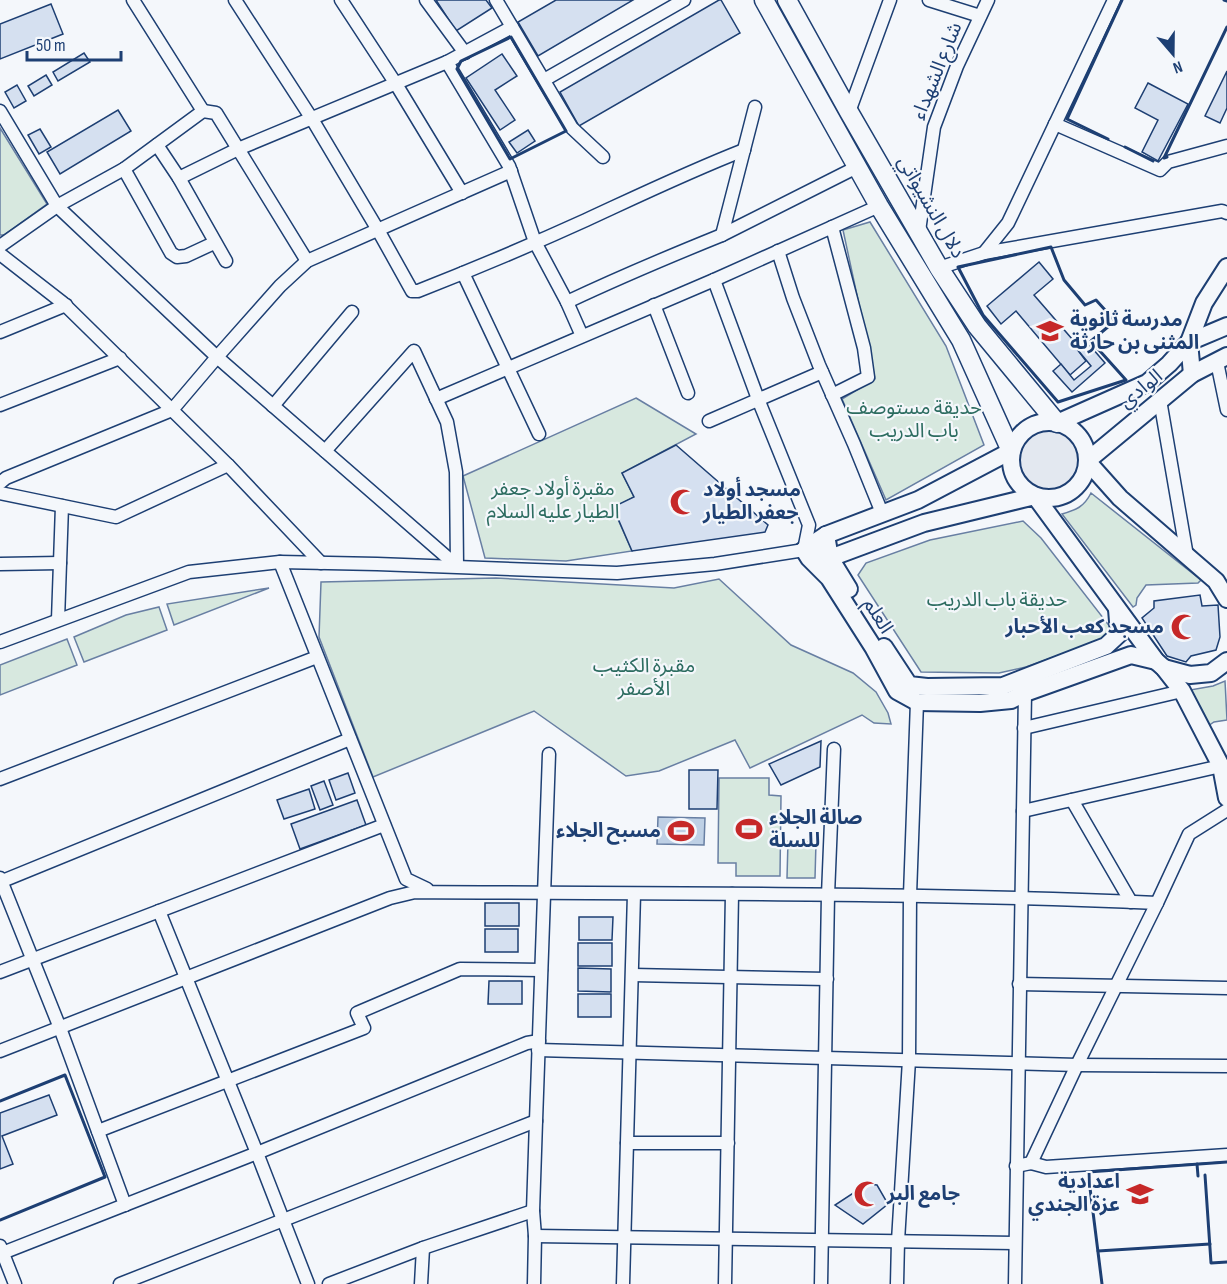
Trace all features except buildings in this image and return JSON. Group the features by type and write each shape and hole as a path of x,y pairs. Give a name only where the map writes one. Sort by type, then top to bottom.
{"main road":[{"path":"764,0 879,206 961,340 1011,451"},
{"name":"دلال النشيواتي","path":"787,0 939,268 977,326 1057,423"},
{"path":"1057,423 1147,383 1169,364 1189,342 1204,303 1227,267"},
{"path":"1189,342 1227,326"},
{"path":"1189,342 1192,374"},
{"name":"الوادي","path":"1087,461 1192,374 1222,359"},
{"path":"1045,422 1057,423 1069,427 1079,436 1085,448 1087,461 1085,473 1070,492 1059,497 1035,496 1025,491 1012,473 1011,451 1023,431 1045,422"},
{"path":"804,550 826,535 918,500 1011,451"},
{"path":"1087,461 1120,498 1216,581 1227,599"},
{"path":"804,550 831,558 924,523 1035,496"},
{"path":"1035,496 1117,609 1182,691 1221,766 1227,798"},
{"name":"العلم","path":"826,535 831,558 909,685 917,702"},
{"name":"العلم","path":"804,550 829,578 873,647 897,691 917,702"},
{"path":"909,685 927,687 1003,686 1106,646 1119,634 1117,609"},
{"path":"917,702 980,703 1011,700 1131,656 1190,675 1211,673 1227,660"}],"street":[{"path":"133,0 203,111"},
{"path":"235,0 312,119 412,291 418,291 464,273 744,150"},
{"path":"340,0 396,84 462,193"},
{"path":"426,0 465,52"},
{"path":"496,0 572,128 603,157"},
{"path":"543,80 684,0"},
{"path":"849,112 890,0"},
{"path":"929,0 980,16"},
{"name":"شارع الشهداء","path":"919,231 934,127 957,66 988,0"},
{"path":"984,253 1008,224 1114,0"},
{"path":"179,178 238,149 447,62 512,27"},
{"path":"447,62 509,165 535,242 582,336"},
{"path":"722,235 755,107"},
{"path":"0,111 57,206 217,357 457,566"},
{"path":"0,246 57,206 124,169 203,111 216,113 306,261"},
{"path":"1055,124 1160,170 1168,162 1227,146"},
{"path":"157,145 179,178 226,261"},
{"path":"567,302 722,235 857,167"},
{"path":"124,169 171,253 177,257 186,256 214,243"},
{"path":"0,483 6,478 172,410 280,286 306,261 511,171"},
{"path":"436,399 714,280 879,206"},
{"path":"939,268 984,253 1222,211 1227,213"},
{"path":"832,227 864,348 868,377 832,395"},
{"path":"778,251 822,372 882,513"},
{"path":"0,254 66,305 228,465 321,563"},
{"path":"464,273 539,434"},
{"path":"0,642 189,572 280,562 617,573 715,564 804,550 809,525 758,399 714,280"},
{"path":"0,332 66,305"},
{"path":"654,305 688,393"},
{"path":"273,406 352,312"},
{"path":"325,451 414,351 447,422 456,472 457,566"},
{"path":"0,405 120,358"},
{"path":"1222,359 1227,410"},
{"path":"709,421 822,372"},
{"path":"1160,400 1187,556"},
{"path":"0,493 116,517 228,465"},
{"path":"58,620 62,506"},
{"path":"280,562 406,879 434,892"},
{"path":"0,564 60,563"},
{"path":"0,779 317,657"},
{"path":"1024,728 1182,691"},
{"path":"1014,1284 1025,693"},
{"path":"897,1284 909,1060 910,895 917,702"},
{"path":"125,1205 60,1028 0,880 350,739"},
{"path":"821,1284 828,895 834,749"},
{"path":"534,1284 533,1211 549,754"},
{"path":"1023,811 1221,766"},
{"path":"1072,800 1131,902"},
{"path":"1031,1163 1189,834 1227,810"},
{"path":"0,972 384,825"},
{"path":"0,1051 390,898 415,892 910,895 1157,903"},
{"path":"623,1284 634,894"},
{"path":"725,1284 732,894"},
{"path":"159,911 308,1284"},
{"path":"98,1131 364,1028 357,1013 460,969 541,970"},
{"path":"633,975 827,979"},
{"path":"1019,984 1227,988"},
{"path":"15,1284 1,1250 125,1205 527,1043 538,1046 629,1053 1077,1065 1227,1066"},
{"path":"120,1284 536,1121"},
{"path":"627,1143 728,1143"},
{"path":"1016,1166 1031,1163 1046,1167 1227,1155"},
{"path":"328,1284 423,1248 533,1211"},
{"path":"535,1236 1015,1243"},
{"path":"421,1284 423,1248"}],"green space":[{"path":"0,128 47,204 4,235 0,235"},
{"name":"حديقة مستوصف باب الدريب","path":"870,222 946,346 984,445 886,500 842,399 875,379 843,230"},
{"name":"مقبرة أولاد جعفر الطيار عليه السلام","path":"636,398 696,434 622,473 634,497 613,508 632,551 566,561 485,558 463,476"},
{"path":"1091,493 1201,580 1198,583 1146,585 1133,607 1062,514 1079,507"},
{"name":"حديقة باب الدريب","path":"1023,521 1041,538 1111,628 1107,638 1026,667 999,673 921,672 858,575 866,563 930,540"},
{"name":"مقبرة الكثيب الأصفر","path":"496,578 674,588 719,579 791,645 853,673 876,692 888,713 891,724 874,723 862,715 750,768 735,740 659,771 626,776 534,711 373,777 319,637 321,582"},
{"path":"269,588 174,625 167,604"},
{"path":"159,607 167,630 84,662 74,637 126,615"},
{"path":"67,639 77,665 0,695 0,665"},
{"path":"1225,681 1227,720 1214,722 1208,726 1190,690 1213,686"},
{"name":"صالة الجلاء للسلة","path":"719,778 769,778 769,795 781,796 780,876 736,876 736,863 718,863"},
{"path":"788,841 816,842 815,878 787,878"}],"shaded area":[{"path":"1049,422 1064,425 1076,433 1084,445 1087,460 1084,475 1076,487 1064,495 1049,498 1034,495 1022,487 1014,475 1011,460 1014,445 1022,433 1034,425"}],"water":[{"name":"مسبح الجلاء","path":"658,817 705,818 704,845 657,844"}],"wall":[{"path":"1108,139 1067,119 1122,0"},
{"path":"1167,157 1164,158 1227,27"},
{"path":"511,37 566,131 510,159 457,69 461,61 511,37"},
{"path":"1125,147 1153,161"},
{"path":"1051,247 1064,280 1085,305 1096,300 1115,321 1091,341 1126,380 1058,402 983,315 958,267 1051,247"},
{"path":"0,1101 65,1075 105,1177 0,1220"},
{"path":"1102,1284 1088,1172 1227,1162"},
{"path":"1197,1164 1198,1176"},
{"path":"1205,1175 1211,1263 1227,1262"},
{"path":"1098,1251 1210,1244"}],"place":[{"name":"مدرسة ثانوية المثنى بن حارثة","path":"1050,331"},
{"name":"مسجد أولاد جعفر الطيار","path":"683,502"},
{"name":"مسجد كعب الأحبار","path":"1184,627"},
{"name":"صالة الجلاء للسلة","path":"749,829"},
{"name":"مسبح الجلاء","path":"681,831"},
{"name":"جامع البر","path":"867,1194"},
{"name":"اعدادية عزة الجندي","path":"1140,1194"}]}
